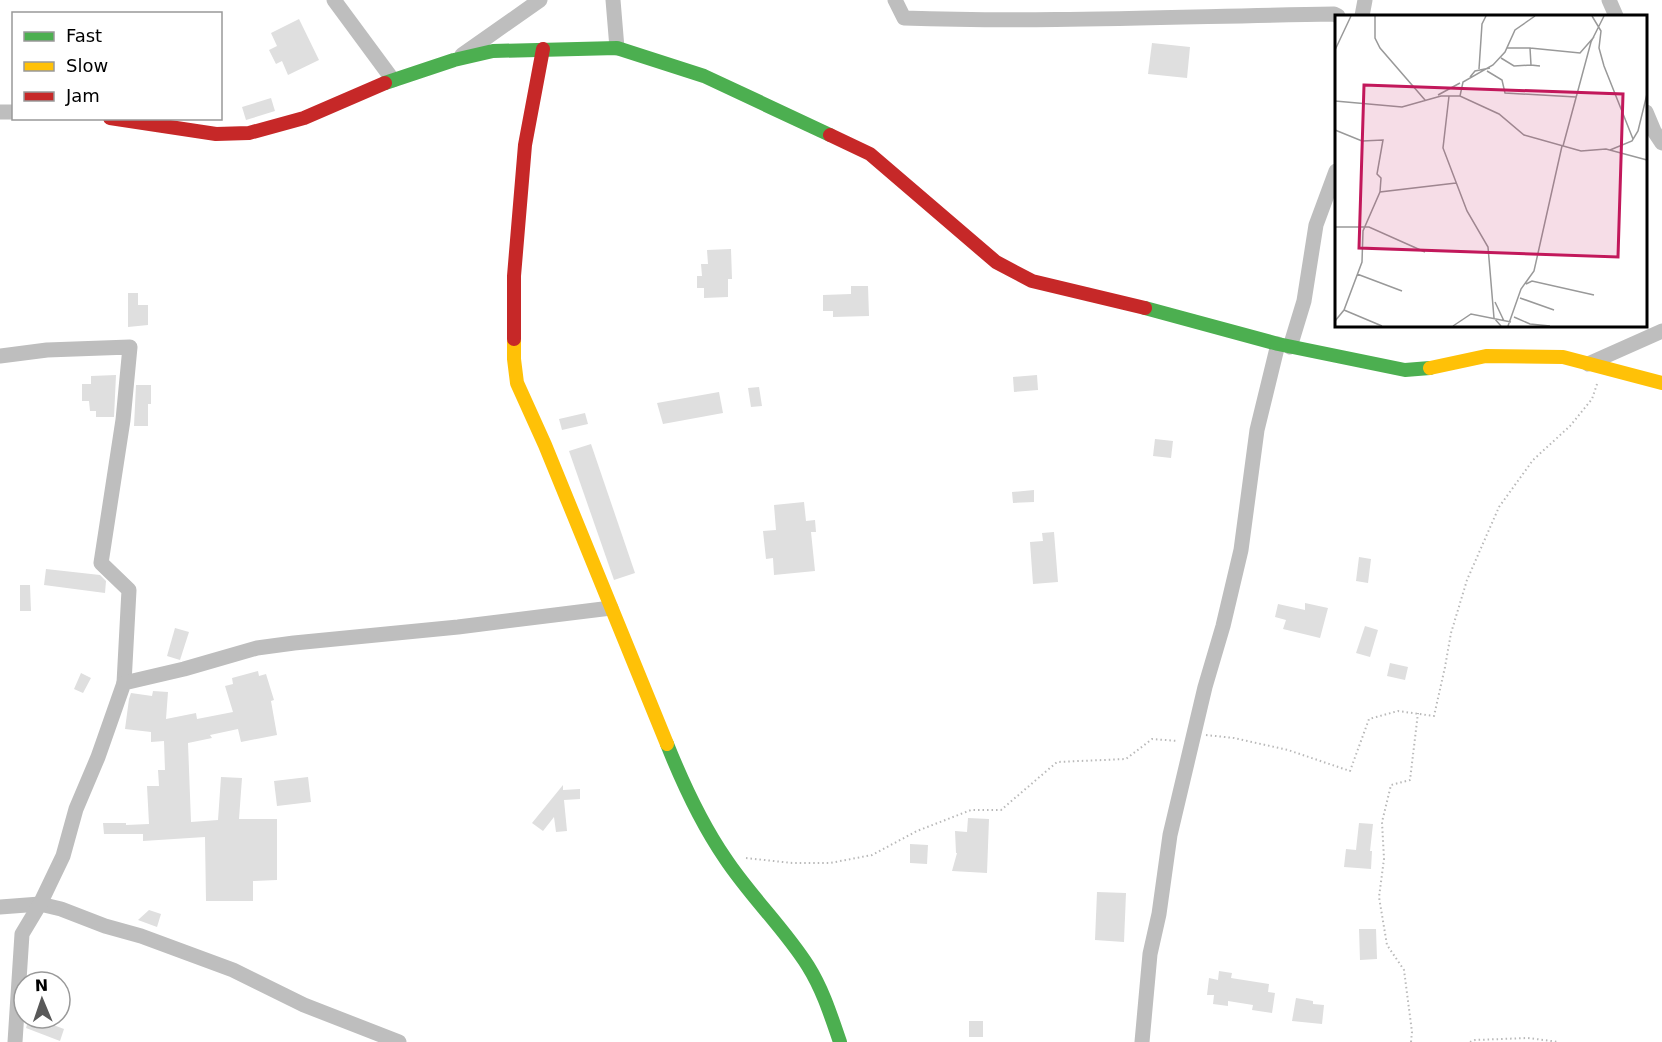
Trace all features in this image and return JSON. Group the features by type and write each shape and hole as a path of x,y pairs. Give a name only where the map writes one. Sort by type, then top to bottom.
{"street":[{"path":"334,0 393,80"},
{"path":"454,60 540,0"},
{"path":"613,0 617,48"},
{"path":"895,0 904,18 984,21 1335,15"},
{"path":"1362,15 1365,0"},
{"path":"1609,0 1616,15"},
{"path":"123,120 216,134 249,133 304,118 393,80 454,60 493,51 617,48 704,75 870,154 996,262 1032,281 1141,307 1284,346 1405,370 1430,368 1486,356 1563,357 1662,383"},
{"path":"543,49 525,145 514,276 514,358 517,383 545,444 683,784 708,833 726,861 803,958 829,1009 840,1042"},
{"path":"1647,114 1662,143"},
{"path":"1142,1042 1150,954 1159,914 1170,835 1205,687 1223,626 1241,550 1257,430 1284,346 1304,301 1317,225 1335,174"},
{"path":"1595,365 1662,331"},
{"path":"0,356 47,350 130,347 123,420 101,563 129,590 124,684 76,810 63,856 40,904 22,934 15,1042"},
{"path":"124,684 257,648 611,608"},
{"path":"0,907 40,904 141,936 233,970 304,1005 399,1042"}],"path":[{"path":"746,858 792,863 830,863 872,855 917,831 971,810 1001,810 1057,762 1126,759 1152,739 1234,738 1288,750 1350,771 1369,719 1398,711 1434,716 1451,633 1467,580 1499,507 1533,460 1570,426 1592,399 1595,365"},
{"path":"1411,1042 1412,1032 1404,970 1388,945 1379,897 1384,859 1382,822 1391,785 1410,780 1418,713"},
{"path":"1470,1042 1528,1038 1558,1042"}],"building":[{"path":"299,19 319,60 288,75 282,61 276,64 269,50 277,46 271,33"},
{"path":"1152,43 1190,47 1187,78 1148,74"},
{"path":"271,98 275,111 246,120 242,107"},
{"path":"731,249 732,279 728,279 728,297 704,298 704,288 697,288 697,276 702,276 701,264 708,264 707,250"},
{"path":"851,286 868,286 869,316 833,317 833,311 823,311 823,295 851,294"},
{"path":"128,293 138,293 138,305 148,305 148,325 128,327"},
{"path":"116,375 114,417 96,417 96,411 90,411 89,401 82,401 82,384 91,384 91,376"},
{"path":"1037,375 1038,390 1014,392 1013,377"},
{"path":"136,385 151,385 148,426 134,426"},
{"path":"759,387 762,406 751,407 748,388"},
{"path":"719,392 723,413 663,424 657,403"},
{"path":"585,413 588,424 562,430 559,419"},
{"path":"1155,439 1173,441 1171,458 1153,456"},
{"path":"591,444 635,573 614,580 569,451"},
{"path":"1034,490 1034,502 1013,503 1012,492"},
{"path":"804,502 806,521 815,520 816,532 811,532 815,571 774,575 773,558 766,559 763,531 776,530 774,505"},
{"path":"1054,532 1058,582 1033,584 1030,542 1043,541 1042,533"},
{"path":"1359,557 1371,559 1368,583 1356,581"},
{"path":"46,569 100,575 106,581 105,593 44,585"},
{"path":"20,585 30,585 31,611 20,611"},
{"path":"1305,603 1328,608 1320,638 1283,629 1286,620 1275,617 1278,604 1305,610"},
{"path":"1365,626 1378,630 1370,657 1356,653"},
{"path":"175,628 189,632 180,660 167,656"},
{"path":"1390,663 1408,667 1405,680 1387,676"},
{"path":"258,671 259,676 266,674 274,700 271,701 277,735 241,742 238,729 188,743 191,822 218,820 221,777 242,778 239,819 277,819 277,880 253,881 253,901 206,901 205,837 143,841 143,834 104,834 103,823 149,824 147,786 159,786 158,770 165,770 164,741 151,742 151,732 125,729 129,699 131,693 152,696 153,691 168,692 166,719 196,713 197,719 233,712 225,686 233,684 232,678"},
{"path":"81,673 91,678 83,693 74,689"},
{"path":"308,777 311,802 277,806 274,781"},
{"path":"563,785 563,790 580,789 580,799 564,800 567,831 556,832 554,817 543,831 532,823"},
{"path":"968,818 989,819 987,873 952,871 957,853 955,831 967,832"},
{"path":"1359,823 1373,824 1371,869 1344,867 1346,849 1356,850"},
{"path":"910,844 928,845 927,864 910,863"},
{"path":"1097,892 1126,893 1124,942 1095,940"},
{"path":"149,910 161,914 157,927 138,920"},
{"path":"1359,929 1376,929 1377,959 1360,960"},
{"path":"1219,971 1232,973 1231,978 1269,984 1268,992 1275,993 1272,1013 1252,1010 1253,1005 1228,1001 1228,1006 1213,1004 1214,995 1207,995 1209,978 1218,980"},
{"path":"1296,998 1324,1005 1322,1024 1292,1021"},
{"path":"969,1021 983,1021 983,1037 969,1037"},
{"path":"31,1030 64,1030 60,1041"}],"traffic: fast":[{"path":"385,83 454,60 493,51 617,48 704,76 830,135"},
{"path":"1145,308 1278,344 1405,370 1430,368"},
{"path":"667,744 693,803 716,845 745,886 799,952 813,975 840,1042"}],"traffic: slow":[{"path":"514,339 517,383 545,445 667,744"},
{"path":"1430,368 1486,356 1563,357 1662,383"}],"traffic: jam":[{"path":"514,339 514,276 525,145 543,49"},
{"path":"123,120 216,134 249,133 304,118 385,83"},
{"path":"830,135 870,154 996,262 1032,281 1145,308"}]}
